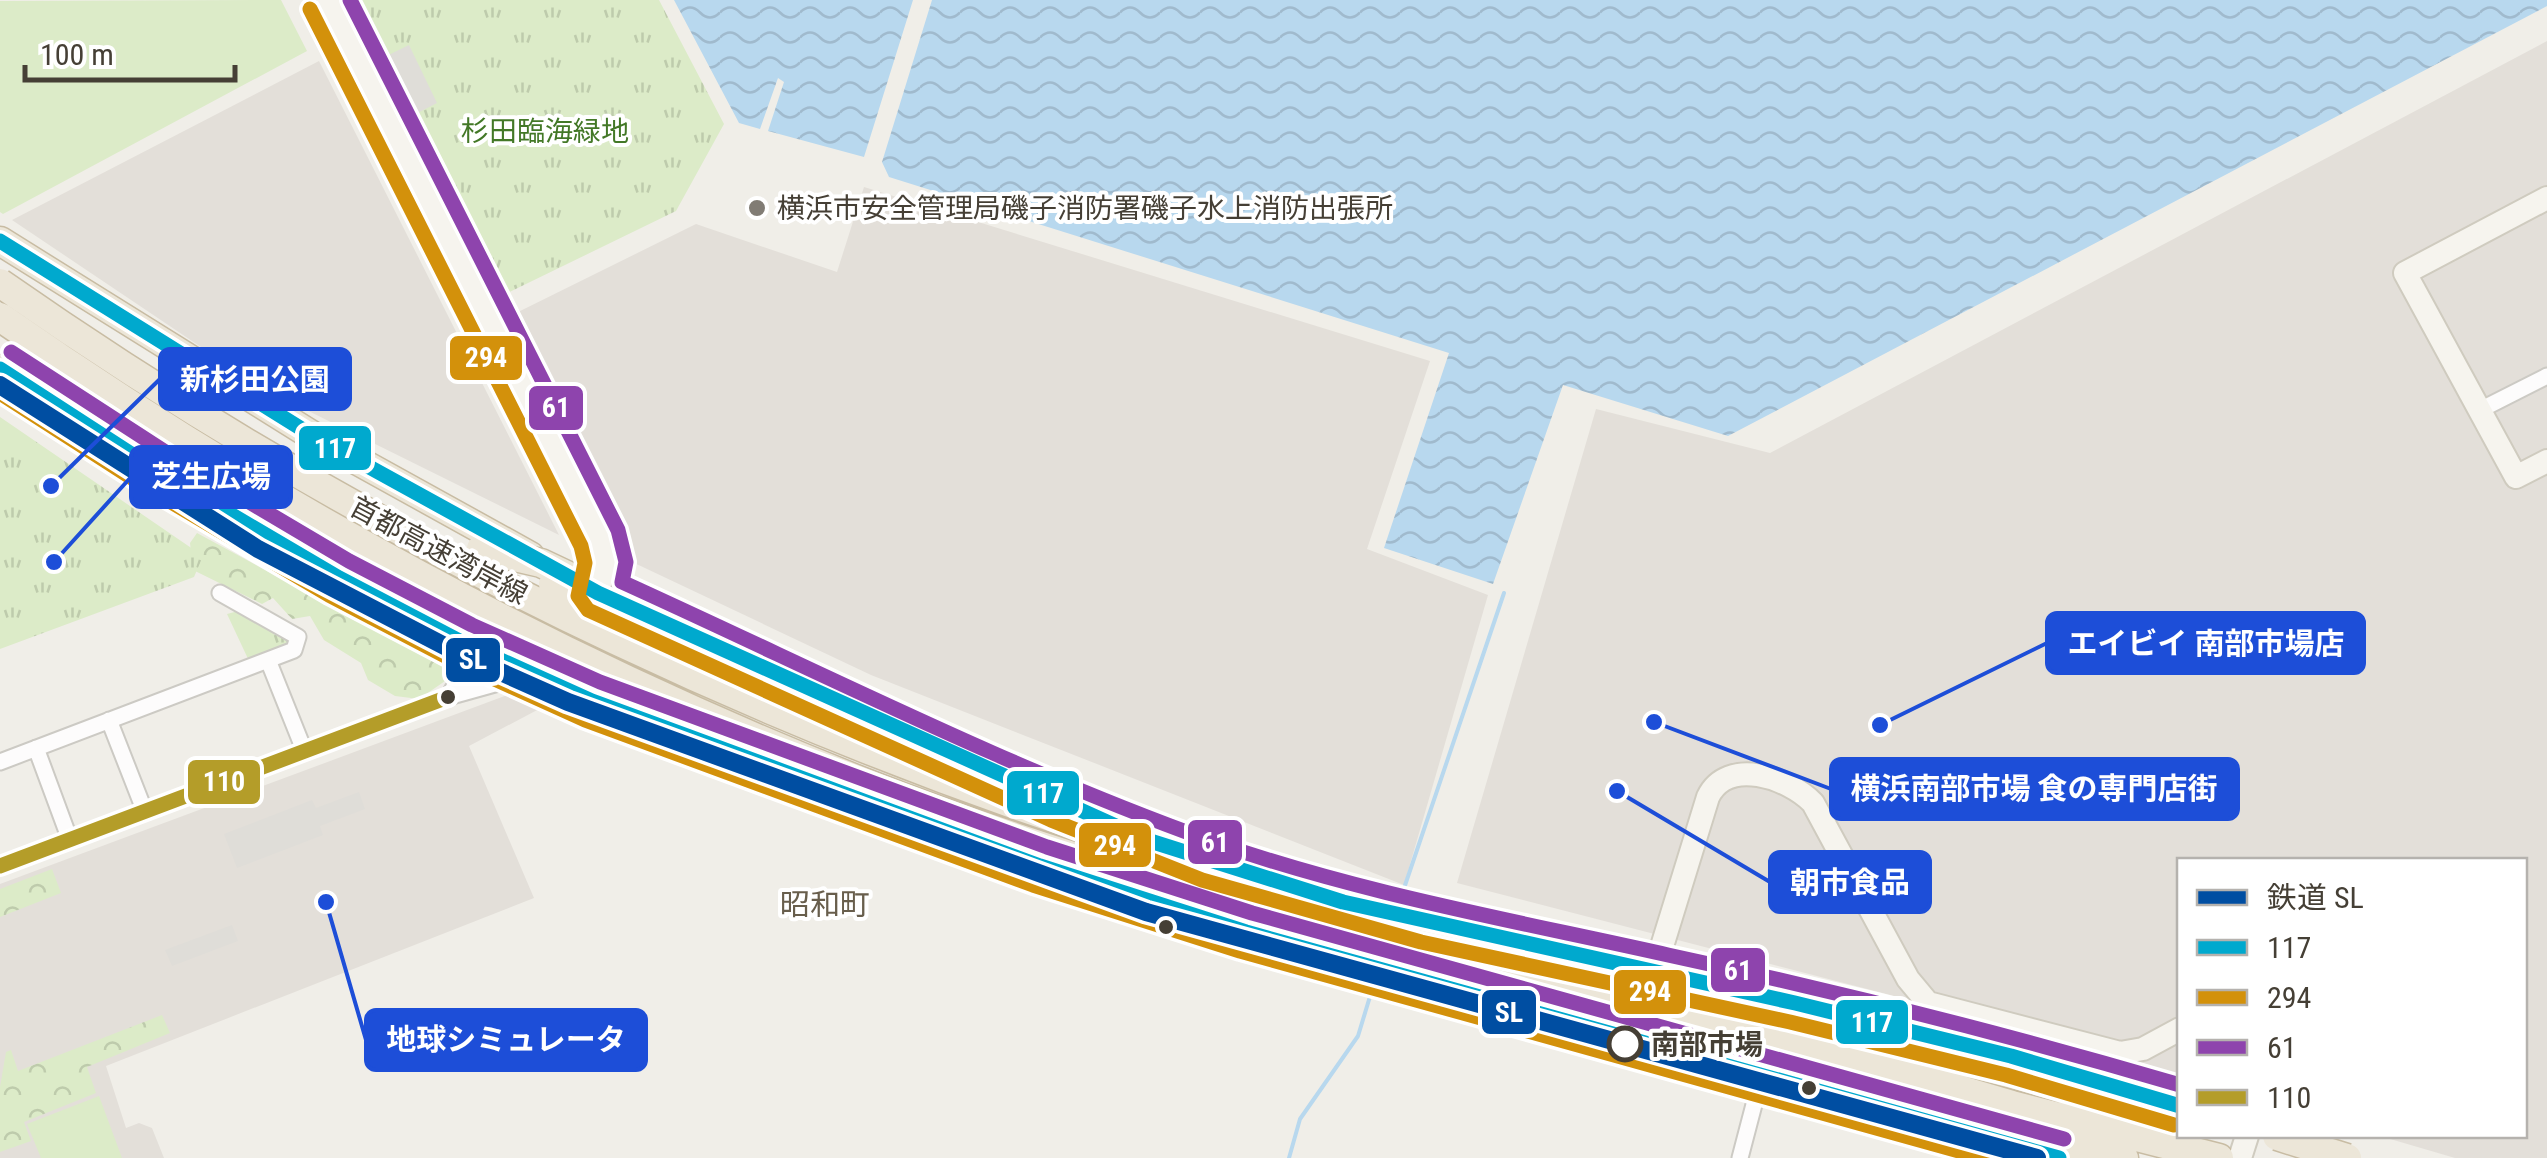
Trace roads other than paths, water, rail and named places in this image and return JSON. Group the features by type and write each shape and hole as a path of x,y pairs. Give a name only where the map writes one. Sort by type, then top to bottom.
{"highway":[{"path":"0,242 313,436 598,592 1059,802 1192,856 1392,914 2011,1056 2177,1104"},
{"path":"52,276 112,334 262,427 481,550 724,664 1174,856"},
{"name":"首都高速湾岸線","path":"0,284 211,423 341,500 571,618 960,785 1174,856 1421,926 1841,1013 2013,1055 2177,1104"},
{"name":"首都高速湾岸線","path":"0,317 196,447 363,543 701,712 867,783 1124,870 1415,951 1748,1025 1810,1048 2226,1156"},
{"path":"0,351 307,540 456,620 595,684 701,712"},
{"path":"0,368 260,532 464,643 531,674 1040,866 1263,936 2059,1158"},
{"path":"1748,1025 1870,1041 2019,1076 2117,1105 2177,1133"},
{"path":"1748,1025 1845,1077 2124,1158"},
{"path":"1810,1048 1892,1084 2176,1158"},
{"path":"2187,1138 2226,1156"},
{"path":"2283,1138 2347,1158"}],"street":[{"path":"0,866 448,697 531,674 598,592 606,563 600,540 328,0"},
{"path":"2547,198 2405,273 2516,477 2547,461"},
{"path":"2480,410 2547,376"},
{"path":"0,762 294,650 298,637 220,593"},
{"path":"448,697 459,678 464,643"},
{"path":"268,660 304,750"},
{"path":"109,720 145,812"},
{"path":"36,748 70,840"},
{"path":"1604,1032 1628,1026 1643,1008 1708,797 1718,780 1743,773 1787,786 1812,803 1908,980 1928,1003 2120,1053 2143,1048 2177,1031"},
{"path":"1643,1008 1658,1034 1693,1056"},
{"path":"1740,1158 1762,1074"},
{"path":"2226,1156 2245,1138"}],"water":[{"path":"674,0 913,0 864,157 768,131 784,82 778,78 760,129 739,123"},
{"path":"932,0 2547,0 2547,6 1728,436 1563,385 1493,584 1384,548 1449,353 889,177 882,162"}],"waterway":[{"path":"1397,909 1504,593"},
{"path":"1289,1158 1300,1119 1358,1036 1375,980"}],"rail line":[{"name":"SL","path":"0,385 258,549 458,653 568,702 1146,912 2037,1158"}],"place":[{"name":"横浜市安全管理局磯子消防署磯子水上消防出張所","path":"757,208"},
{"name":"新杉田公園","path":"51,486"},
{"name":"芝生広場","path":"54,562"},
{"name":"横浜南部市場 食の専門店街","path":"1654,722"},
{"name":"エイビイ 南部市場店","path":"1880,725"},
{"name":"朝市食品","path":"1617,791"},
{"name":"地球シミュレータ","path":"326,902"},
{"name":"南部市場","path":"1625,1044"}],"district":[{"name":"昭和町","path":"825,905"}],"park label":[{"name":"杉田臨海緑地","path":"545,131"}]}
